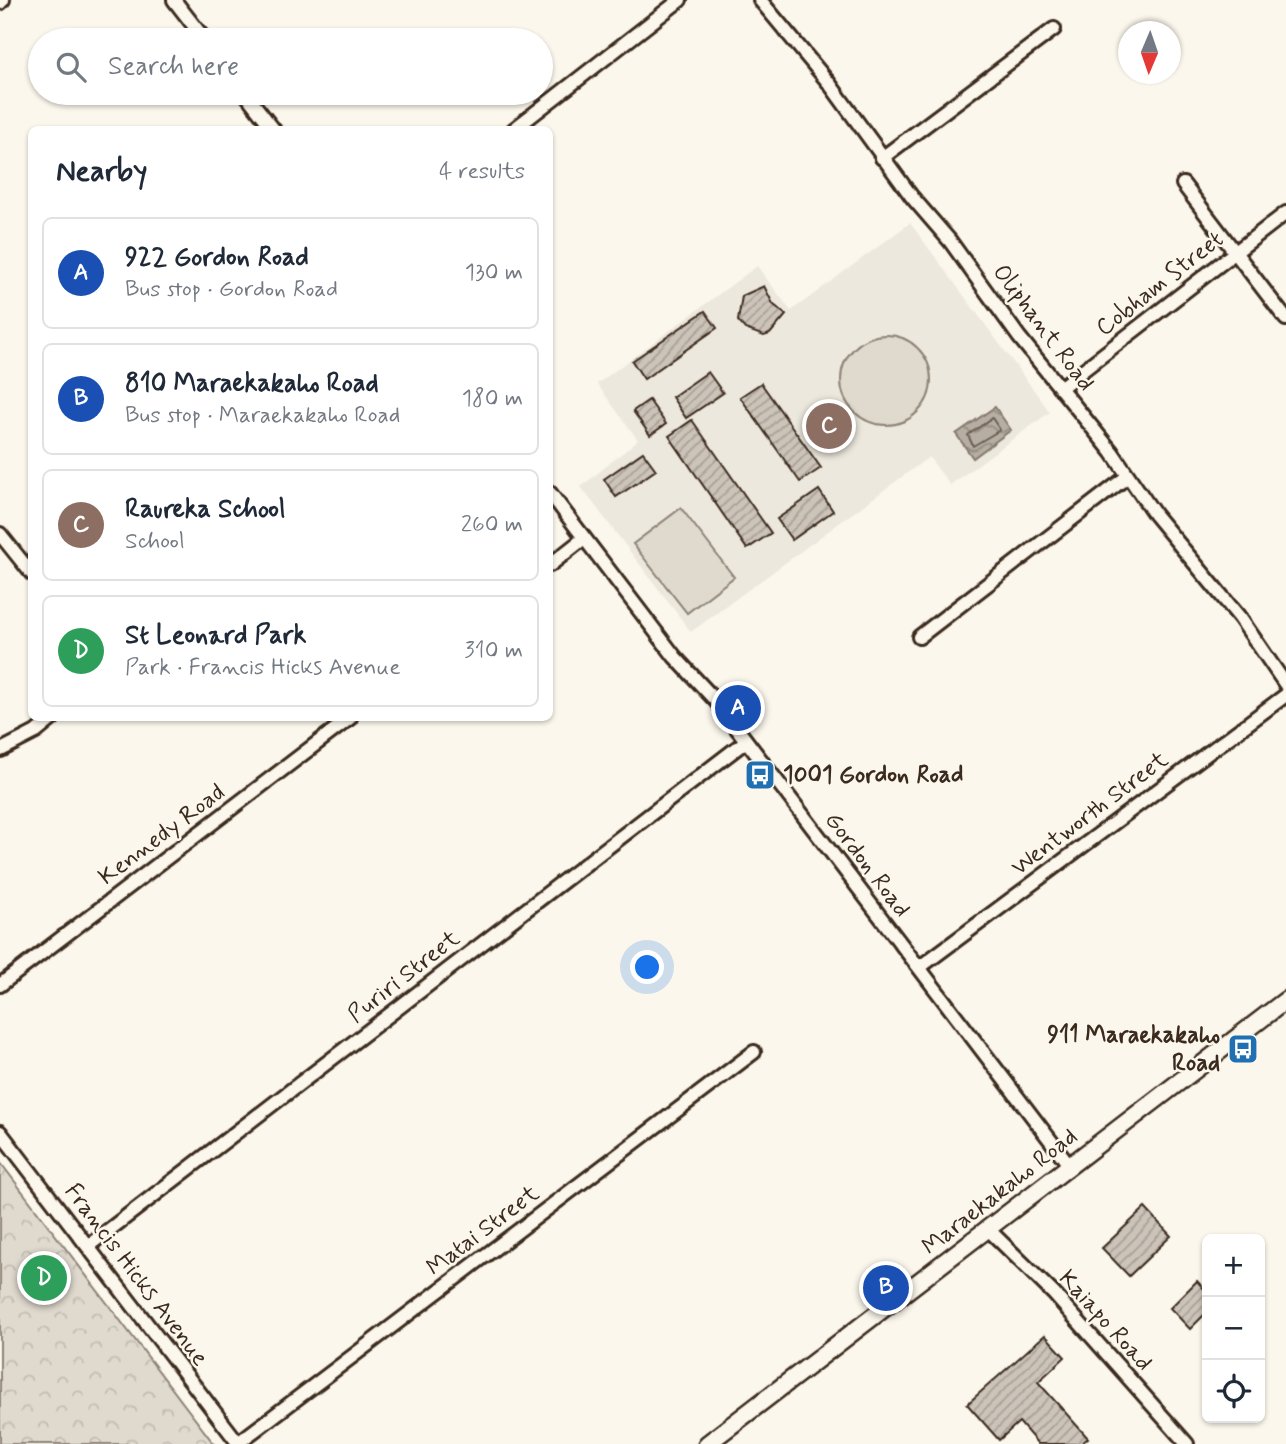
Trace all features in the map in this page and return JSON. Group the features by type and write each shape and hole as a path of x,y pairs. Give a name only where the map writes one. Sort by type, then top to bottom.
{"main road":[{"name":"Maraekakaho Road","path":"707,1444 1286,1000"}],"street":[{"path":"174,0 196,28"},
{"path":"553,99 680,0"},
{"name":"Oliphant Road","path":"760,0 829,83 882,158 956,248 1155,515 1281,666 1286,685"},
{"path":"882,158 1054,29"},
{"path":"255,105 271,126"},
{"path":"518,126 545,105"},
{"path":"1183,184 1286,319"},
{"name":"Cobham Street","path":"1060,388 1286,213"},
{"path":"919,637 1128,476"},
{"name":"Gordon Road","path":"553,497 675,657 716,701 1070,1166"},
{"path":"0,534 28,569"},
{"path":"553,563 583,539"},
{"name":"Wentworth Street","path":"920,967 1286,695"},
{"path":"1,750 36,732 49,721"},
{"name":"Kennedy Road","path":"0,985 346,721"},
{"name":"Puriri Street","path":"88,1246 746,741"},
{"name":"Matai Street","path":"239,1443 754,1052"},
{"name":"Francis Hicks Avenue","path":"0,1132 239,1443"},
{"name":"Kaiapo Road","path":"989,1230 1054,1294 1187,1444"}],"shaded area":[{"path":"910,223 1050,412 950,485 929,457 691,632 581,487 638,440 597,384 757,266 791,311"}],"green space":[{"path":"877,335 895,335 911,342 924,355 931,371 931,389 924,405 911,418 895,425 877,425 861,418 848,405 841,389 841,371 848,355 861,342"},
{"path":"681,508 734,577 687,613 633,544"},
{"path":"0,1162 214,1444 0,1444"}],"water":[{"path":"995,407 1011,430 973,458 956,434"}],"building":[{"path":"764,286 773,304 786,315 770,334 764,336 745,329 738,321 742,296"},
{"path":"705,311 717,328 644,379 632,361"},
{"path":"708,372 723,393 686,418 672,397"},
{"path":"761,383 821,468 800,482 740,397"},
{"path":"649,400 666,424 650,435 633,411"},
{"path":"692,420 771,533 747,549 669,436"},
{"path":"643,452 656,470 616,497 604,479"},
{"path":"819,490 833,511 792,540 777,519"},
{"path":"1145,1208 1171,1236 1129,1276 1102,1248"},
{"path":"1197,1281 1202,1286 1202,1317 1190,1329 1170,1308"},
{"path":"1045,1335 1065,1357 1038,1382 1088,1438 1081,1444 1038,1444 1019,1422 999,1440 967,1404"}],"place":[{"name":"Raureka School","path":"829,426"},
{"name":"922 Gordon Road","path":"738,708"},
{"name":"1001 Gordon Road","path":"760,775"},
{"name":"911 Maraekakaho Road","path":"1243,1049"},
{"name":"St Leonard Park","path":"44,1278"},
{"name":"810 Maraekakaho Road","path":"886,1288"}]}
